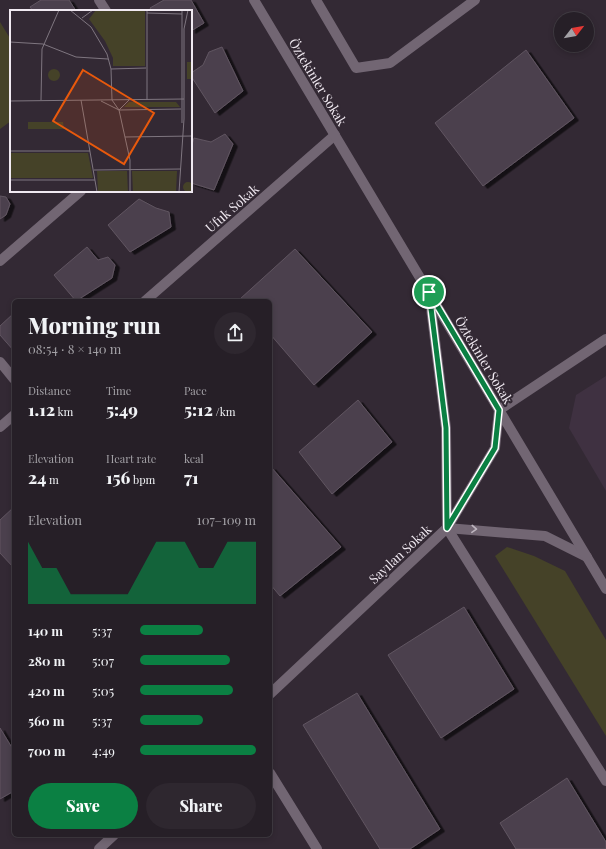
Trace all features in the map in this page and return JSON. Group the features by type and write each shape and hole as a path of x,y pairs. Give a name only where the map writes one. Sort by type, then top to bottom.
{"street":[{"path":"99,0 105,10"},
{"name":"Öztekinler Sokak","path":"254,0 606,589"},
{"path":"316,0 356,68 390,63 475,0"},
{"name":"Ufuk Sokak","path":"147,299 335,135"},
{"path":"0,261 80,192"},
{"path":"429,292 446,428 447,528 606,781"},
{"path":"499,410 606,339"},
{"path":"0,362 12,377"},
{"name":"Sayılan Sokak","path":"272,692 447,528 495,448 499,410"},
{"path":"0,427 12,417"},
{"path":"447,528 491,530 545,536 587,557"},
{"path":"272,776 317,849"},
{"path":"99,849 112,837"}],"shaded area":[{"path":"0,22 10,38 10,122 0,129"},
{"path":"606,376 606,491 569,428 576,395"},
{"path":"507,547 534,556 565,571 606,640 606,736 495,556"}],"building":[{"path":"41,0 69,0 75,10 32,10 30,7"},
{"path":"164,0 191,0 204,23 192,30 192,10 151,10 150,8"},
{"path":"222,47 243,91 215,113 192,78 192,72 203,65 209,52"},
{"path":"526,50 574,118 483,186 435,123"},
{"path":"225,134 233,144 214,190 192,183 192,145 194,138 211,142"},
{"path":"0,196 6,197 10,204 6,215 0,219"},
{"path":"139,199 156,208 169,212 171,227 130,252 108,225"},
{"path":"87,247 98,260 108,257 115,265 112,278 79,299 74,299 54,275"},
{"path":"295,249 372,332 314,385 272,336 272,299 240,299"},
{"path":"12,315 12,349 0,335 0,326"},
{"path":"358,400 392,442 332,494 299,452"},
{"path":"272,468 341,547 280,596 272,586"},
{"path":"12,509 12,566 0,553 0,520"},
{"path":"464,607 514,689 441,738 388,655"},
{"path":"357,693 440,829 410,849 380,849 303,725"},
{"path":"0,728 12,748 12,792 0,799"},
{"path":"567,778 606,842 606,849 516,849 500,823"}],"route":[{"path":"429,292 499,410 495,448 447,528 446,428 429,292"}]}
